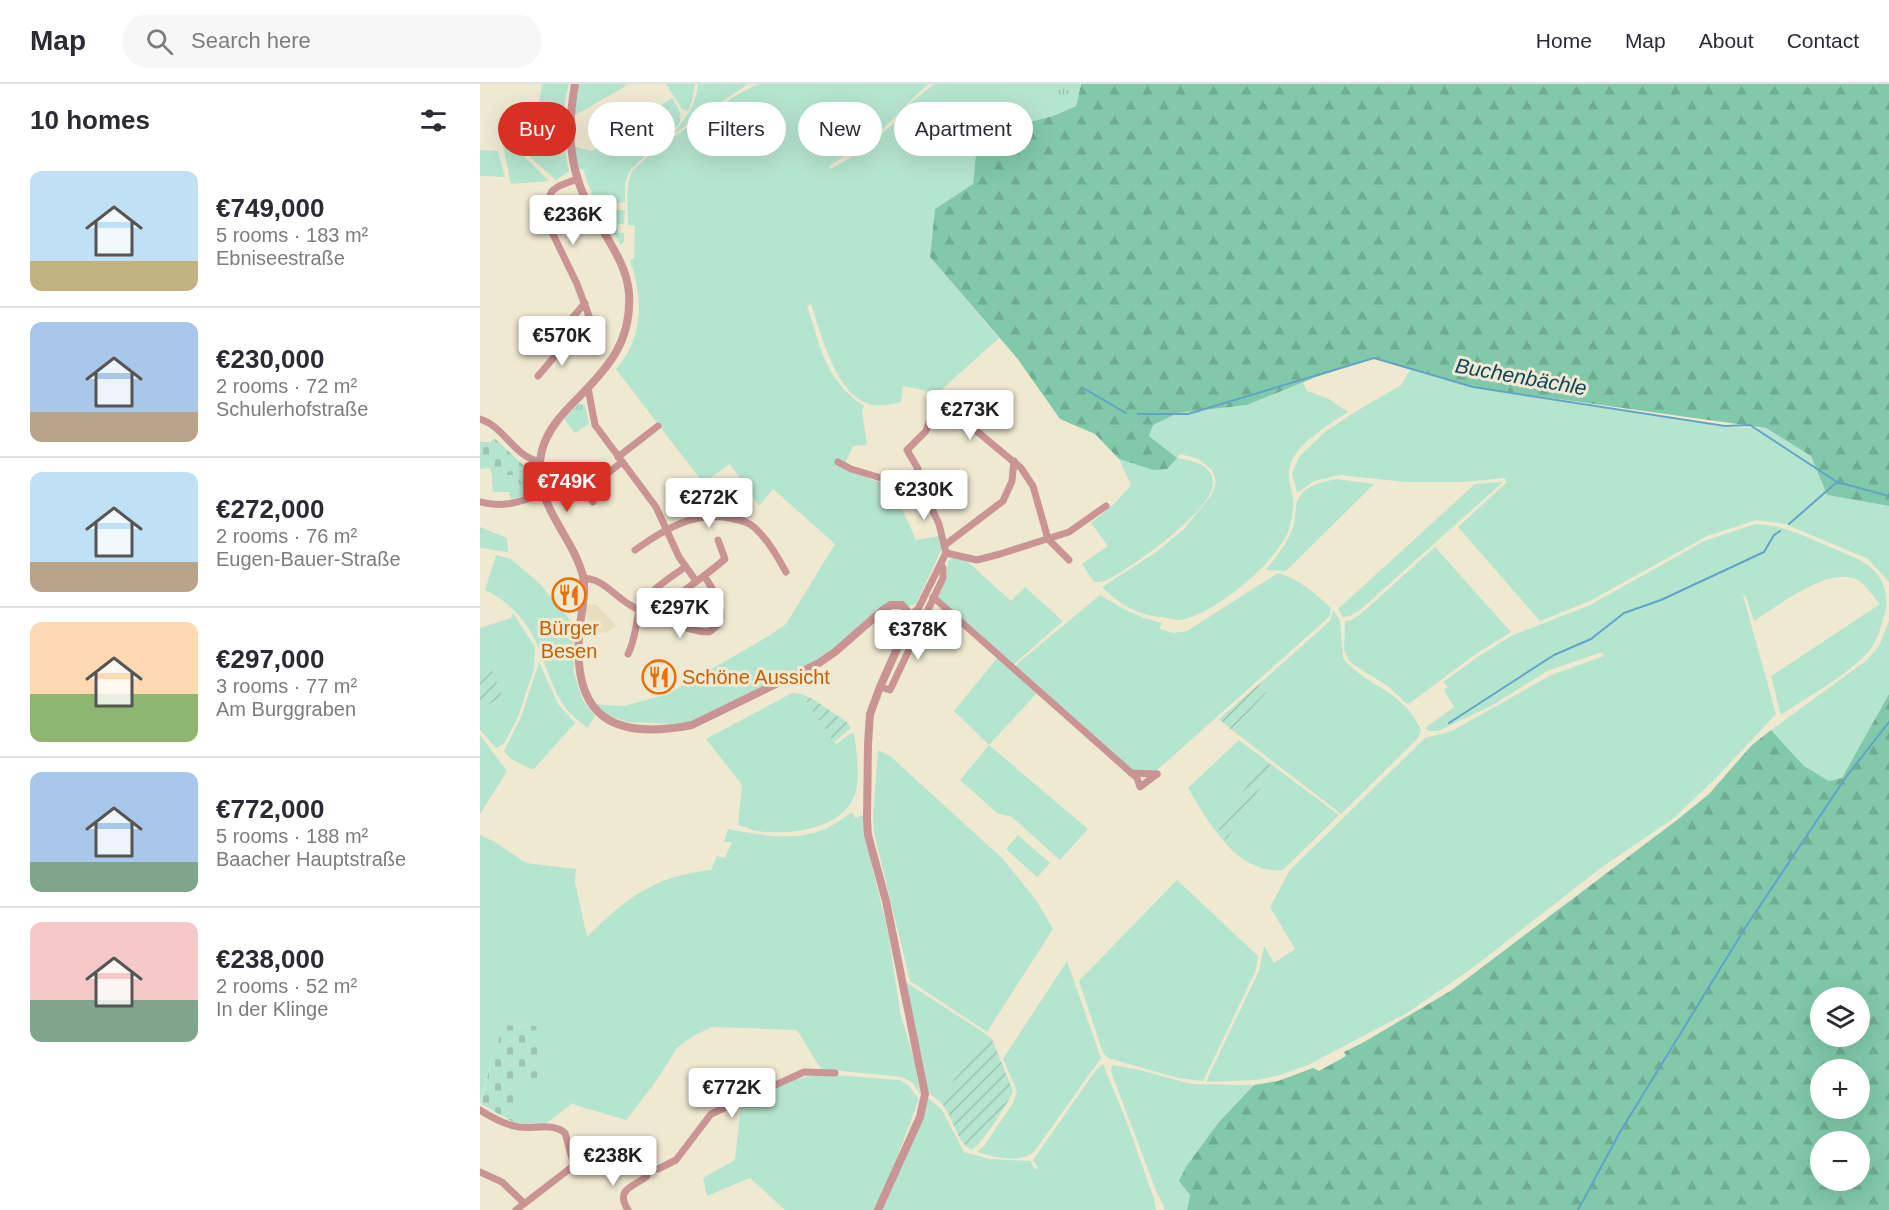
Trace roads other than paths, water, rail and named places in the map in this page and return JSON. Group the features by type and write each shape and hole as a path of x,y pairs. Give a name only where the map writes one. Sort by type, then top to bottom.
{"street":[{"path":"575,84 569,140 577,179 585,201 619,259 629,293 623,342 603,372 554,423 547,435 540,461 542,494 576,557 583,578 578,658 582,688 588,702 604,718 632,728 680,728 704,721 819,663 836,652 874,617 891,605 902,605 909,616 909,622 880,687 869,725 868,835 886,901 925,1094 920,1117 878,1210"},
{"path":"538,376 589,318 585,303 548,224 546,213 546,204 552,191 577,179"},
{"path":"567,341 561,335 561,331 585,303"},
{"path":"588,388 595,425 656,507 685,567 696,580"},
{"path":"946,549 932,509 918,489 918,469 907,450 926,431 937,401 949,408 1014,461 1029,477 1048,539 1069,560"},
{"path":"480,419 490,424 525,456 540,461"},
{"path":"593,502 585,491 658,426"},
{"path":"909,616 918,609 941,564 946,549 1003,501 1012,481 1014,461"},
{"path":"838,462 851,469 918,489"},
{"path":"480,502 502,506 515,504 542,494"},
{"path":"946,549 976,560 1048,539 1079,527 1106,506"},
{"path":"635,550 667,530 699,517 714,516 752,525 772,548 786,572"},
{"path":"656,616 671,600 724,559 718,540"},
{"path":"880,687 890,690 943,578 941,564"},
{"path":"628,654 640,611 657,588 685,567"},
{"path":"583,578 593,578 606,585 640,611 699,632 709,632 716,627 721,616 715,594 704,576"},
{"path":"933,597 1131,773"},
{"path":"516,1210 574,1165 587,1158 648,1170 658,1169 676,1160 711,1114 804,1072 835,1073"},
{"path":"480,1110 498,1121 516,1127 561,1129 565,1133 574,1165"},
{"path":"628,1210 624,1204 624,1193 629,1187 647,1176 648,1170"},
{"path":"480,1172 502,1182 524,1203"}],"waterway":[{"name":"Buchenbächle","path":"1138,414 1188,414 1374,358 1473,387 1725,426 1750,425 1837,482 1889,496"},
{"name":"Buchenbächle","path":"1083,388 1126,413"},
{"path":"1789,524 1837,482"},
{"path":"1449,723 1554,655 1591,639 1624,613 1661,600 1764,552 1774,535 1780,531"},
{"path":"1578,1210 1620,1132 1747,925 1846,777 1889,722"}],"place":[{"name":"Bürger Besen","path":"569,595"},
{"name":"Schöne Aussicht","path":"659,677"}]}
